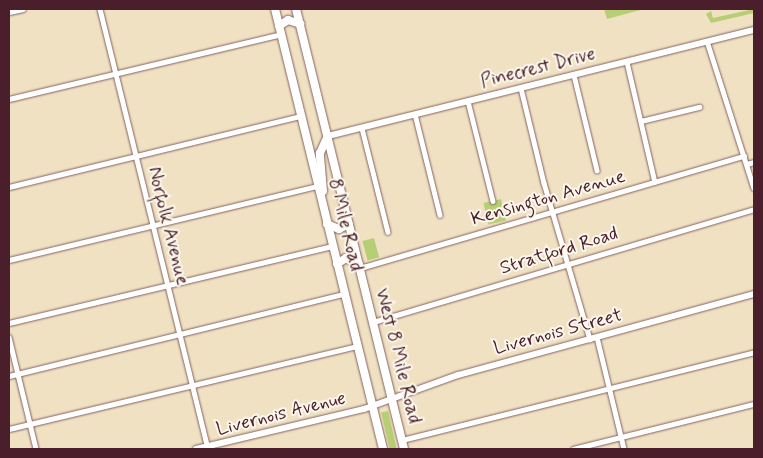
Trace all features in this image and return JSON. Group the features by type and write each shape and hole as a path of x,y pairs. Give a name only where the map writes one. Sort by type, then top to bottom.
{"highway":[{"name":"8 Mile Road","path":"275,9 383,449"},
{"name":"West 8 Mile Road","path":"296,9 404,449"},
{"path":"280,30 288,20 300,24"},
{"path":"323,206 320,153 328,136"},
{"path":"327,224 339,229 349,224"},
{"path":"337,264 348,258 359,266"}],"street":[{"path":"9,12 23,9"},
{"name":"Norfolk Avenue","path":"100,9 208,448"},
{"path":"9,100 116,74 280,30"},
{"name":"Pinecrest Drive","path":"328,136 754,30"},
{"path":"707,41 754,188"},
{"path":"627,62 655,182"},
{"path":"574,75 597,170"},
{"path":"521,88 568,264 610,388 624,449"},
{"path":"468,101 493,202"},
{"path":"641,121 699,107"},
{"path":"415,114 440,215"},
{"path":"9,187 301,116"},
{"path":"362,128 388,232"},
{"name":"Kensington Avenue","path":"359,266 554,212 744,156"},
{"path":"747,164 754,162"},
{"path":"9,260 318,186"},
{"name":"Stratford Road","path":"373,322 754,209"},
{"path":"9,323 333,246"},
{"path":"9,376 344,294"},
{"name":"Livernois Street","path":"372,406 458,375 754,294"},
{"path":"9,337 36,449"},
{"path":"9,429 357,346"},
{"path":"402,440 754,352"},
{"path":"573,449 754,404"},
{"name":"Livernois Avenue","path":"196,449 208,448 372,406"}],"green space":[{"path":"604,9 644,9 607,19"},
{"path":"754,9 754,13 711,23 706,14 711,11 713,18"},
{"path":"501,199 506,220 488,224 483,203"},
{"path":"374,238 379,257 368,260 362,241"},
{"path":"388,411 397,449 390,449 381,413"}]}
